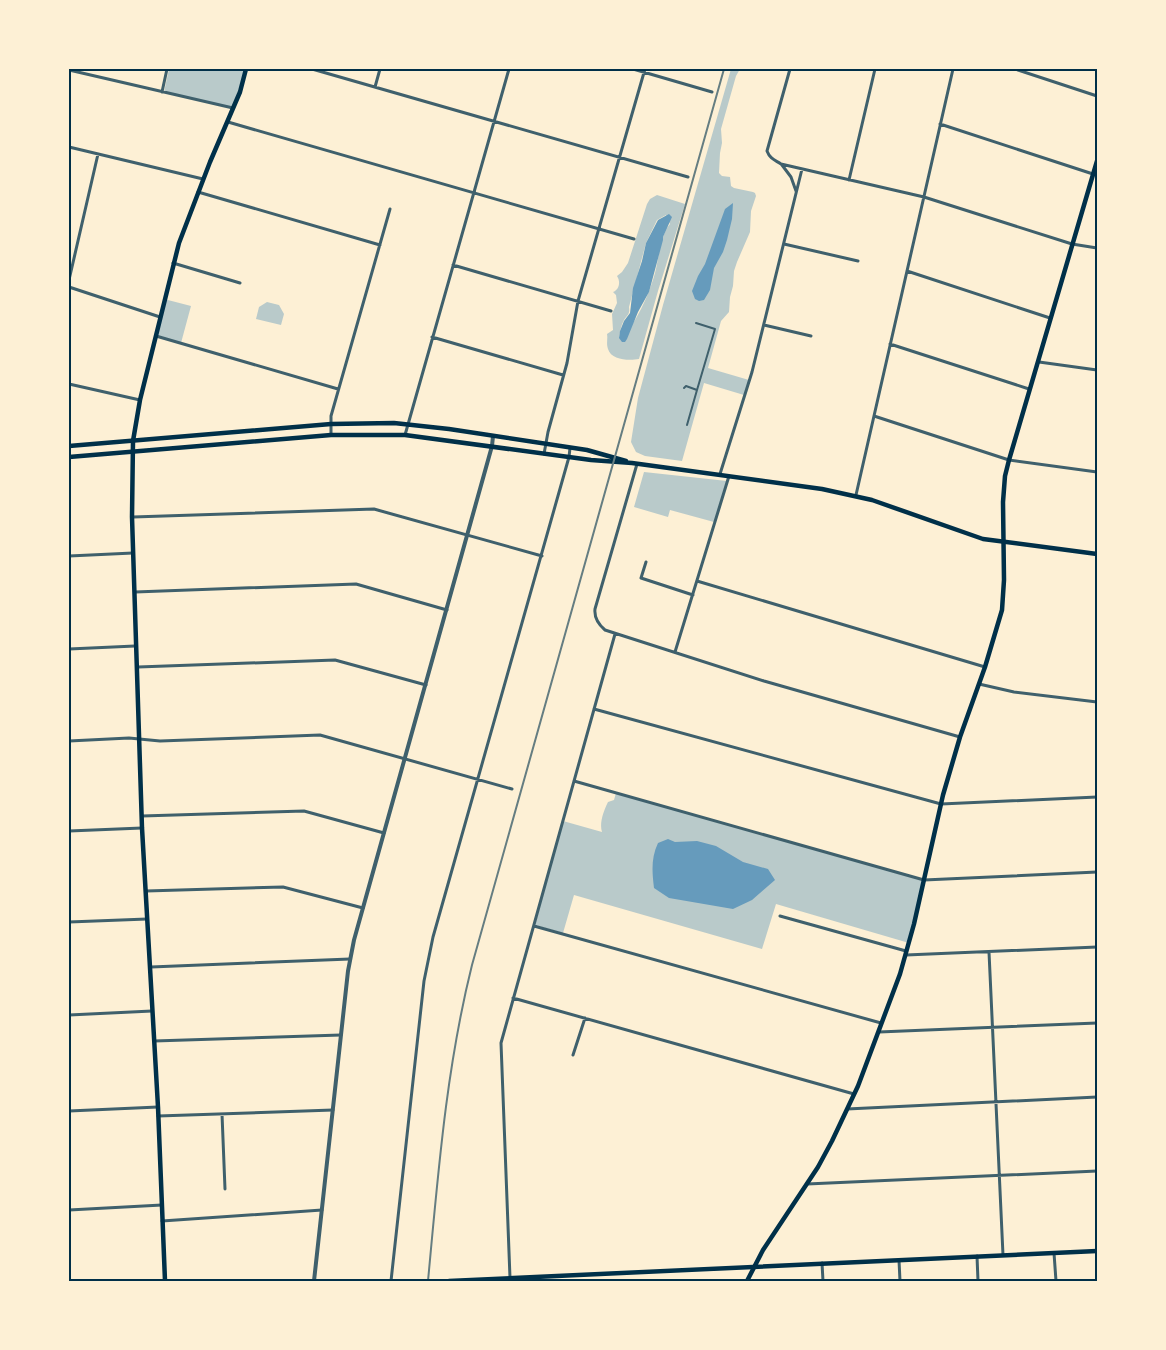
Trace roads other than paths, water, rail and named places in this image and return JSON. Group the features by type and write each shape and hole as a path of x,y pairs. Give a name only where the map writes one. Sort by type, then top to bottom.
{"main road":[{"path":"165,1281 158,1107 142,828 132,517 133,441 140,400 173,263 185,224 241,89 246,69"},
{"path":"747,1281 824,1156 847,1110 879,1032 906,953 941,804 1003,603 1005,476 1097,161"},
{"path":"69,446 331,424 407,424 600,453 634,464"},
{"path":"69,458 331,435 405,435 807,486 856,495 976,537 1004,543 1097,554"},
{"path":"449,1281 1097,1251"}],"street":[{"path":"162,92 167,69"},
{"path":"312,69 688,177"},
{"path":"375,87 380,69"},
{"path":"405,435 509,69"},
{"path":"633,69 712,92"},
{"path":"790,69 767,151 769,156 781,164 791,177 797,193"},
{"path":"849,180 875,69"},
{"path":"856,495 953,69"},
{"path":"1015,69 1097,96"},
{"path":"69,70 233,108"},
{"path":"544,454 564,375 578,301 645,71"},
{"path":"228,122 634,239"},
{"path":"940,124 1093,174"},
{"path":"69,147 203,179"},
{"path":"69,280 98,154"},
{"path":"781,164 924,197 1072,244 1097,248"},
{"path":"720,475 764,325 802,169"},
{"path":"198,192 380,244"},
{"path":"331,435 331,416 390,209"},
{"path":"784,244 858,261"},
{"path":"173,263 240,283"},
{"path":"453,265 611,311"},
{"path":"907,271 1050,318"},
{"path":"69,286 160,317"},
{"path":"687,425 715,329 696,323"},
{"path":"764,325 811,336"},
{"path":"156,336 339,389"},
{"path":"432,338 564,375"},
{"path":"890,344 1029,389"},
{"path":"1037,361 1097,370"},
{"path":"69,384 140,400"},
{"path":"684,388 686,386 697,390"},
{"path":"874,416 1009,460 1097,472"},
{"path":"314,1281 350,959 468,535 493,436"},
{"path":"391,1281 424,981 433,937 542,556 570,448"},
{"path":"634,464 594,612 596,621 602,627 615,634 764,681 960,737"},
{"path":"675,652 729,476"},
{"path":"132,517 374,508 542,556"},
{"path":"69,556 133,553"},
{"path":"646,562 641,578 693,595"},
{"path":"697,581 985,667"},
{"path":"135,592 356,584 447,610"},
{"path":"510,1278 500,1046 615,634"},
{"path":"69,649 137,646"},
{"path":"138,667 335,660 426,685"},
{"path":"979,684 1014,692 1097,702"},
{"path":"594,709 941,804 1097,797"},
{"path":"69,741 129,738 160,741 320,735 512,789"},
{"path":"574,781 924,880 1097,872"},
{"path":"142,816 304,811 384,833"},
{"path":"69,831 142,828"},
{"path":"146,891 283,887 363,908"},
{"path":"780,916 906,953 1097,947"},
{"path":"69,922 147,919"},
{"path":"534,926 882,1023"},
{"path":"989,952 1003,1255"},
{"path":"149,967 350,959"},
{"path":"513,998 854,1094"},
{"path":"69,1015 152,1011"},
{"path":"573,1055 585,1018"},
{"path":"879,1032 1097,1023"},
{"path":"154,1041 341,1035"},
{"path":"847,1110 1097,1097"},
{"path":"69,1111 158,1107"},
{"path":"158,1116 333,1110"},
{"path":"222,1114 225,1189"},
{"path":"807,1184 1097,1170"},
{"path":"69,1210 162,1205"},
{"path":"162,1221 322,1210"},
{"path":"1054,1252 1056,1281"},
{"path":"977,1256 978,1281"},
{"path":"899,1260 900,1281"},
{"path":"822,1263 823,1281"}],"water":[{"path":"733,203 727,240 714,268 710,290 704,300 699,301 695,299 692,291 705,264 725,209"},
{"path":"669,214 672,217 663,237 649,292 627,339 622,342 619,338 620,331 630,313 633,288 646,243 658,220"},
{"path":"668,839 675,842 697,841 716,846 743,862 768,869 775,880 752,900 733,909 669,898 654,888 653,871 654,854 658,843"}],"railway":[{"path":"428,1281 449,1083 472,965 724,69"}]}
